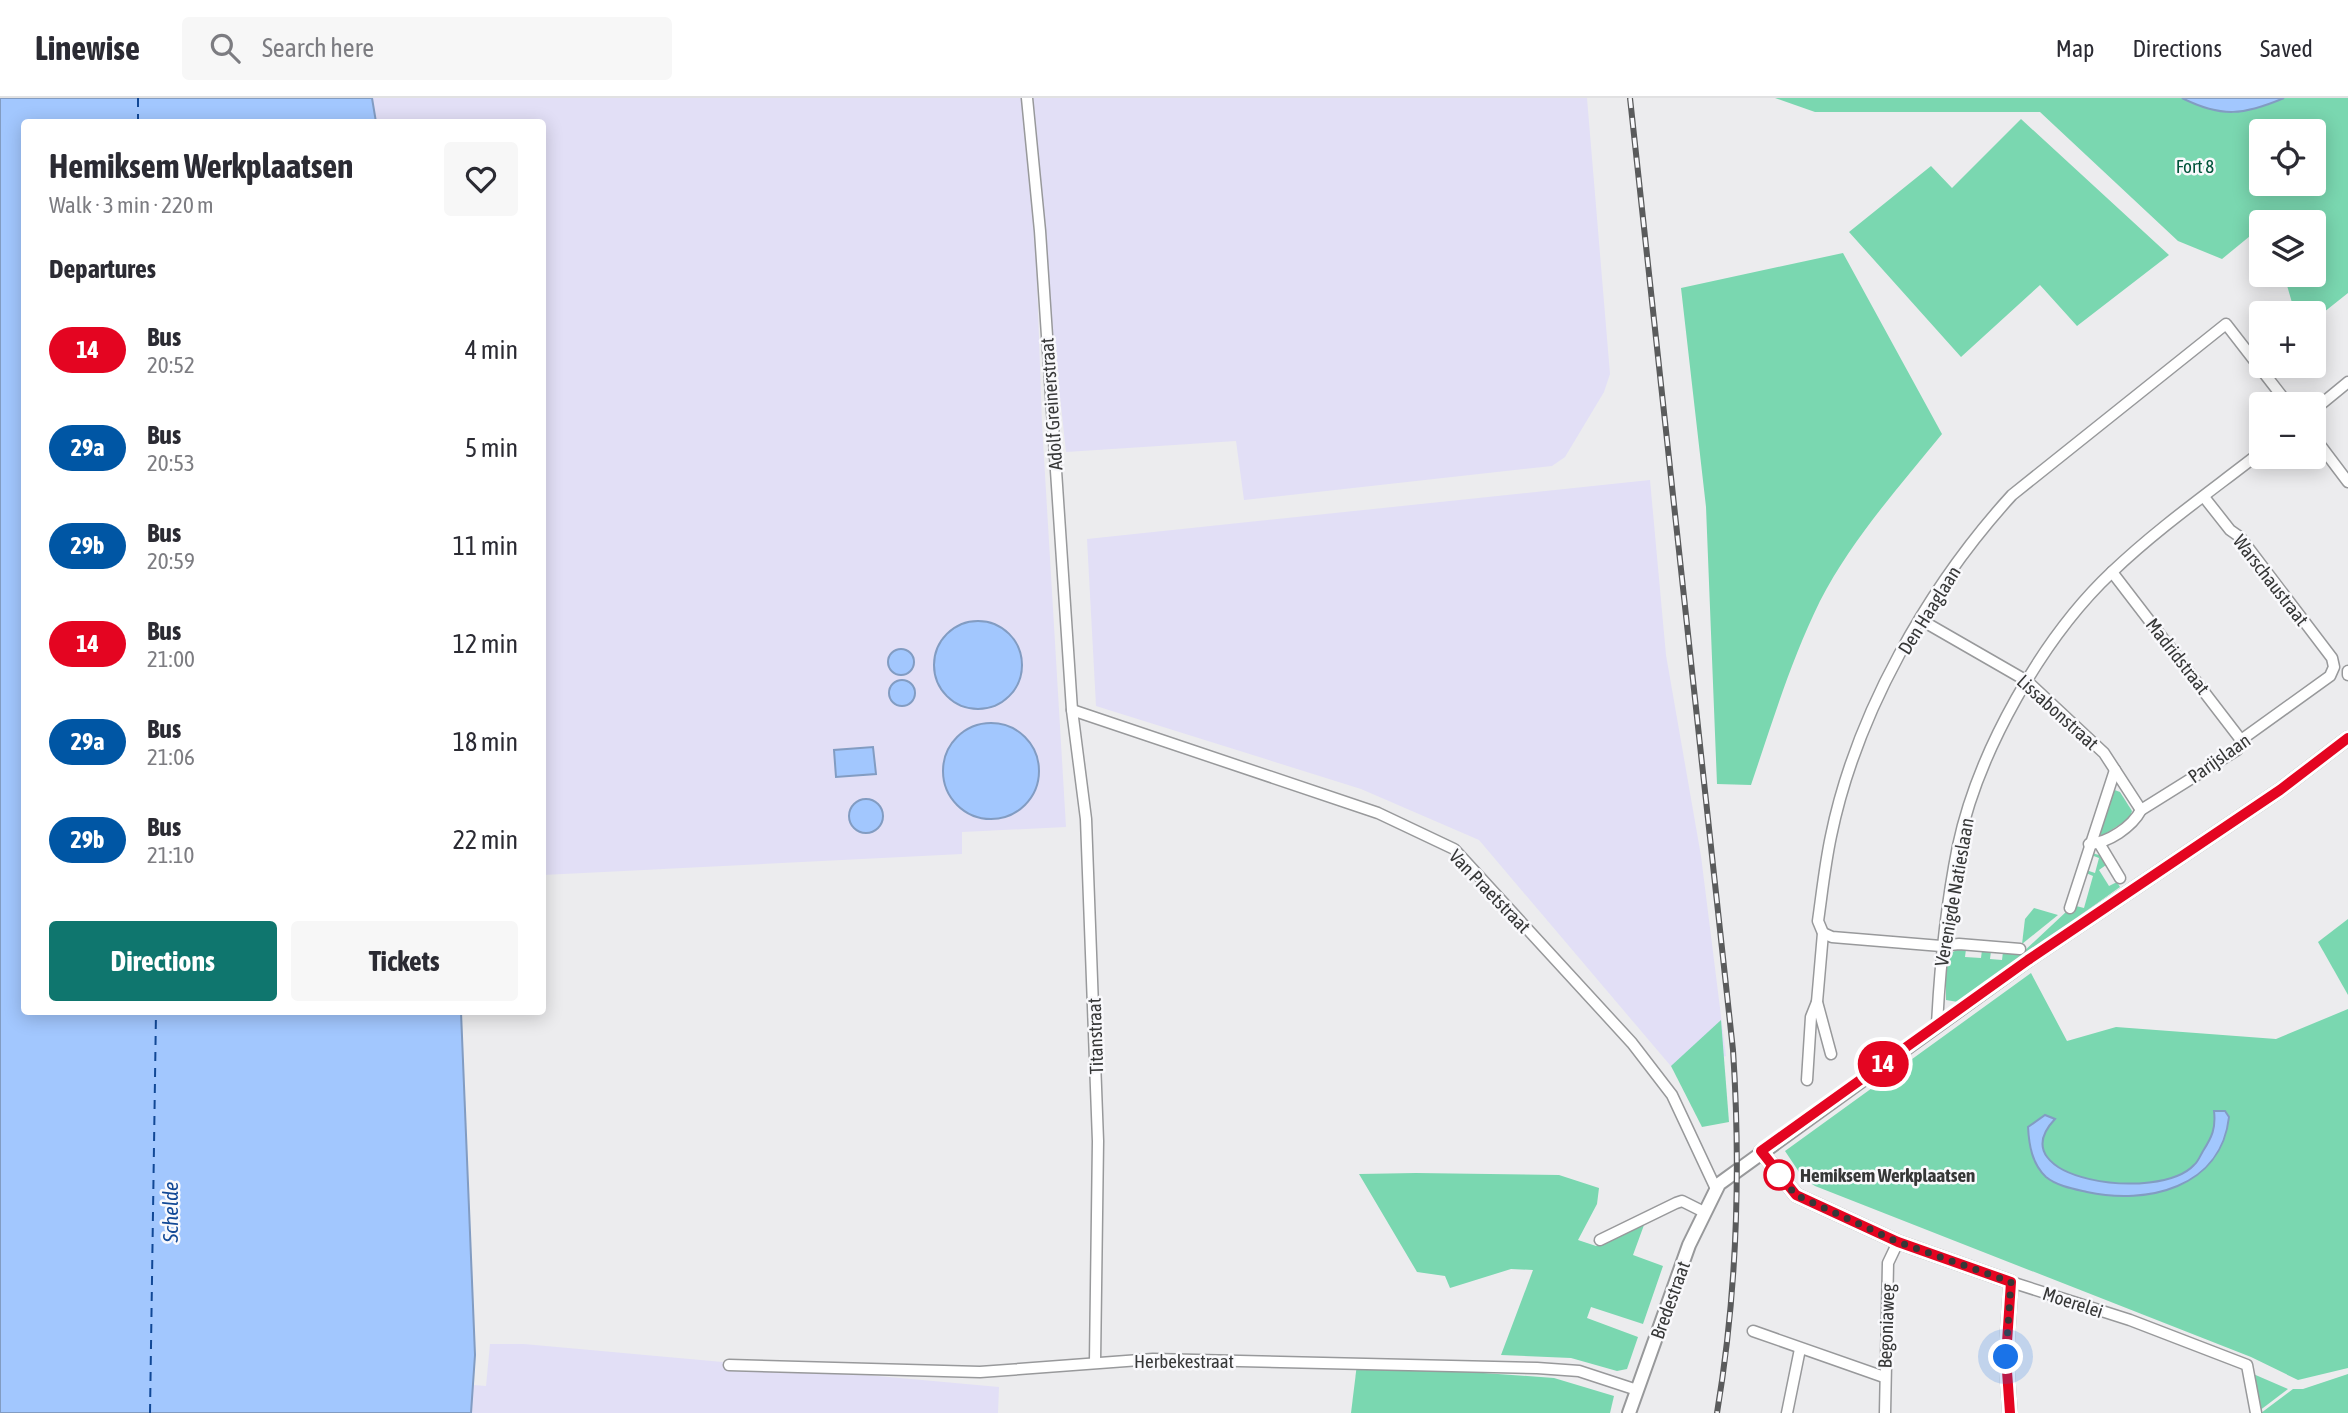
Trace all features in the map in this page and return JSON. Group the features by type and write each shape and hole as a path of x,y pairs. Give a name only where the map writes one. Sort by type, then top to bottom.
{"main road":[{"path":"1716,1189 1761,1151 1937,1025 2280,790 2348,738"},
{"name":"Moerelei","path":"1761,1151 1796,1195 1898,1242 2011,1282"},
{"name":"Bredestraat","path":"1629,1413 1703,1212 1716,1189"},
{"path":"2010,1413 2006,1357 2011,1282"}],"street":[{"name":"Adolf Greinerstraat","path":"1027,98 1040,231 1072,710"},
{"name":"Den Haaglaan","path":"1807,1080 1811,1017 1817,1002 1823,933 1818,921 1830,839 1857,749 1884,682 1921,620 1975,540 2012,495 2130,397 2226,324 2279,392"},
{"path":"2326,400 2348,382"},
{"path":"2326,453 2348,482"},
{"name":"Verenigde Natieslaan","path":"1937,1025 1941,946 1959,845 1974,793 2027,681 2077,610 2112,572 2249,461"},
{"name":"Warschaustraat","path":"2204,497 2260,562 2332,658 2334,667"},
{"name":"Madridstraat","path":"2112,572 2241,740"},
{"name":"Lissabonstraat","path":"1921,620 2027,681 2104,753 2141,810"},
{"name":"Parijslaan","path":"2094,844 2135,821 2141,810 2237,750 2241,740 2330,676 2334,667"},
{"name":"Van Praetstraat","path":"1072,710 1378,813 1454,849 1640,1053 1672,1095 1716,1189"},
{"name":"Titanstraat","path":"1072,710 1086,819 1094,996 1098,1141 1094,1362"},
{"path":"2070,908 2094,844 2115,770"},
{"path":"2094,844 2120,878"},
{"path":"1823,933 1832,937 1941,946 1959,944 2020,949"},
{"name":"Den Haaglaan","path":"1817,1002 1831,1054"},
{"path":"1600,1240 1676,1203 1682,1202 1703,1212"},
{"name":"Begoniaweg","path":"1885,1413 1888,1262 1898,1242"},
{"name":"Moerelei","path":"2011,1282 2130,1320 2247,1364 2256,1413"},
{"path":"1753,1331 1884,1377"},
{"path":"1787,1413 1800,1349"},
{"name":"Herbekestraat","path":"729,1365 981,1372 1037,1370 1094,1362 1153,1359 1560,1369 1589,1374 1637,1390"}],"shaded area":[{"path":"356,98 1587,98 1610,374 1604,392 1565,457 1552,466 1244,500 1236,441 1066,452 1032,137 1042,424 1066,827 962,832 962,854 546,875 546,119 360,119"},
{"path":"1650,480 1666,655 1701,856 1726,1056 1675,1071 1479,840 1361,789 1096,706 1087,539"},
{"path":"490,1344 524,1344 999,1387 998,1413 421,1413 423,1381 486,1386"}],"green space":[{"name":"Fort 8","path":"1775,98 2348,98 2348,293 2326,310 2326,301 2292,301 2287,287 2326,287 2326,210 2249,210 2249,237 2222,259 2178,241 2040,112 1815,112"},
{"path":"2021,119 2169,255 2077,326 2040,285 1961,357 1849,232 1931,166 1952,188"},
{"path":"1843,253 1942,434 1861,535 1820,601 1791,669 1751,785 1717,784 1706,507 1681,288"},
{"path":"2112,789 2120,792 2132,811 2130,818 2102,836 2096,832"},
{"path":"2091,855 2099,855 2106,865 2099,870 2109,886 2117,882 2120,887 1958,1002 1946,1000 1946,956 1960,948 1966,949 1965,957 1981,958 1982,950 1991,951 1990,959 2002,960 2003,952 2021,954 2067,911 2074,913 2076,906 2084,908 2093,876 2086,873 2086,870 2095,873 2099,858"},
{"path":"2034,908 2058,915 2022,944 2025,919"},
{"path":"2348,919 2348,995 2318,942"},
{"path":"2031,973 2067,1041 2116,1027 2276,1039 2348,1009 2348,1368 2298,1380 2251,1357 1815,1186 1803,1178 1785,1151"},
{"path":"1721,1020 1729,1122 1702,1127 1671,1066"},
{"path":"1359,1174 1559,1175 1599,1188 1597,1204 1578,1240 1596,1246 1644,1225 1633,1255 1663,1266 1643,1324 1591,1307 1587,1318 1638,1337 1627,1369 1617,1371 1571,1358 1501,1355 1533,1270 1511,1269 1450,1288 1445,1276 1417,1272"},
{"path":"1357,1364 1554,1378 1614,1396 1610,1413 1351,1413"},
{"path":"2251,1373 2288,1389 2259,1411"},
{"path":"2348,1374 2348,1413 2261,1413 2293,1389 2303,1389"}],"water":[{"name":"Schelde","path":"0,98 372,98 376,119 21,119 21,1015 461,1015 475,1355 471,1413 0,1413"},
{"path":"2182,98 2284,98 2257,108 2233,112 2209,109"},
{"path":"978,621 995,624 1009,634 1019,648 1022,665 1019,682 1009,696 995,706 978,709 961,706 947,696 937,682 934,665 937,648 947,634 961,624"},
{"path":"901,649 911,652 914,662 911,672 901,675 891,672 888,662 891,652"},
{"path":"902,680 911,684 915,693 911,702 902,706 893,702 889,693 893,684"},
{"path":"991,723 1009,727 1025,737 1035,753 1039,771 1035,789 1025,805 1009,815 991,819 973,815 957,805 947,789 943,771 947,753 957,737 973,727"},
{"path":"873,747 876,774 836,777 834,750"},
{"path":"866,799 878,804 883,816 878,828 866,833 854,828 849,816 854,804"},
{"path":"2214,1111 2225,1111 2229,1117 2223,1141 2212,1160 2196,1175 2178,1186 2156,1193 2110,1195 2060,1185 2041,1172 2030,1147 2028,1127 2045,1115 2055,1119 2043,1140 2047,1157 2064,1170 2090,1179 2119,1183 2149,1182 2176,1176 2195,1164 2213,1132"}],"ferry route":[{"path":"138,98 138,119"},
{"path":"150,1413 156,1015"}],"railway":[{"path":"1630,98 1733,1050 1737,1141 1736,1232 1729,1323 1717,1413"}],"bus line":[{"name":"14","path":"2010,1413 2006,1357 2007,1307 2011,1282 1898,1242 1796,1195 1761,1151 2028,960 2280,790 2348,738"}],"place":[{"name":"Hemiksem Werkplaatsen","path":"1779,1175"}],"route":[{"path":"1779,1175 1777,1173 1796,1195 1898,1242 2011,1282 2007,1307 2006,1357"}]}
